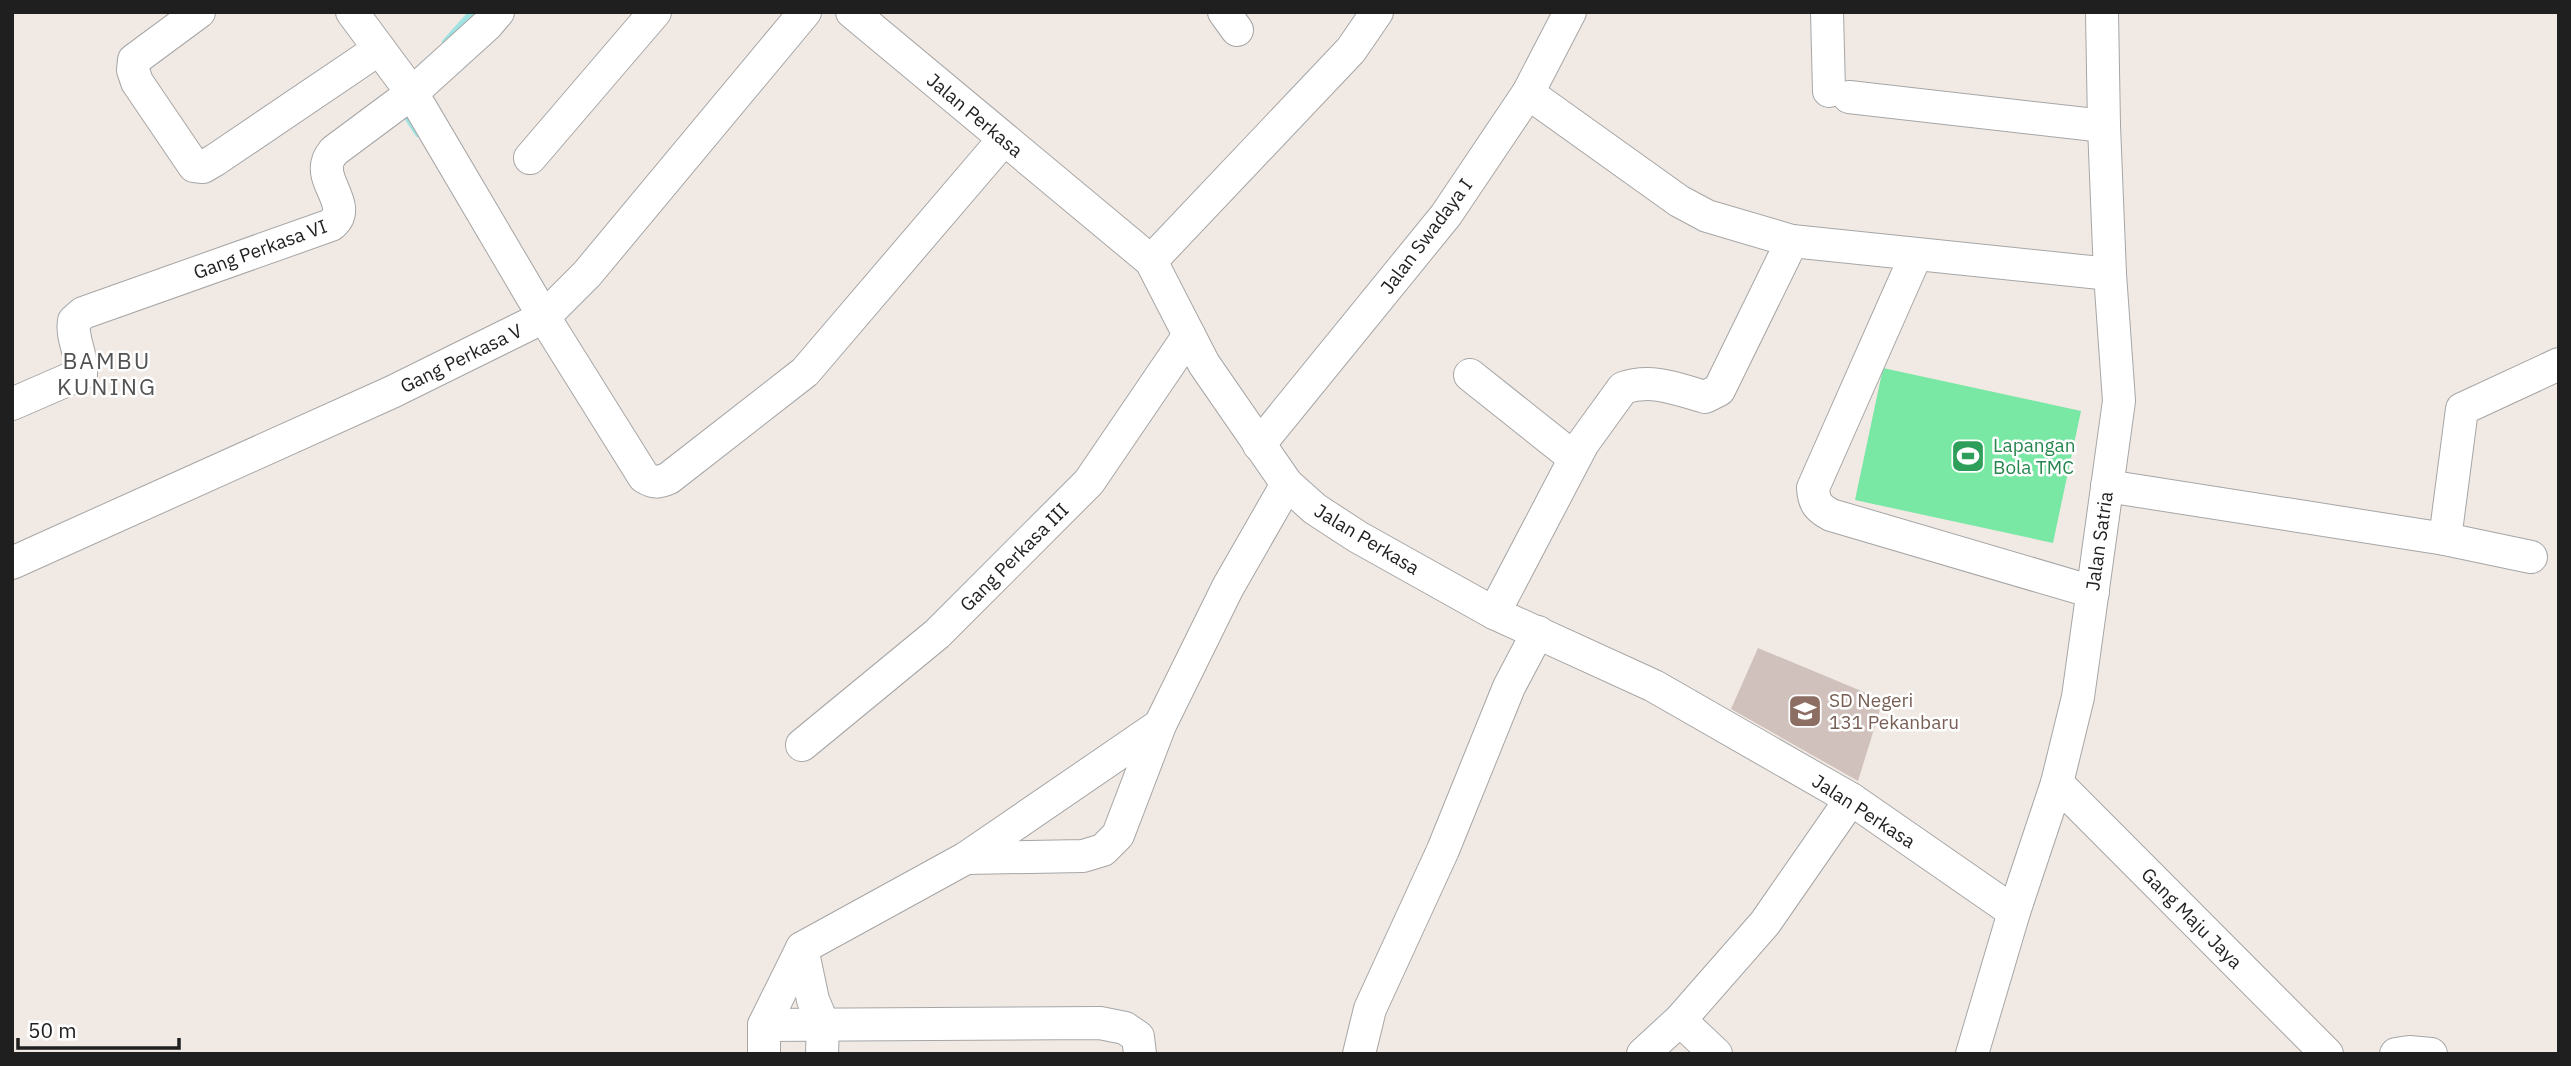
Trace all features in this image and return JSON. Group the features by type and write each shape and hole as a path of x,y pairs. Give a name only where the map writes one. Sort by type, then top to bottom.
{"street":[{"path":"199,12 134,60 133,70 137,82 194,166 203,167 215,160 379,49"},
{"path":"352,12 412,93 544,317 644,477 659,483 806,372 1004,139"},
{"name":"Gang Perkasa VI","path":"12,404 81,374 82,365 73,330 74,321 83,313 331,225 338,219 340,209 327,172 327,161 334,151 412,93 498,12"},
{"path":"530,158 655,12"},
{"name":"Gang Perkasa V","path":"12,564 392,392 544,317 587,274 804,12"},
{"name":"Jalan Perkasa","path":"852,12 1151,261 1204,364 1287,484 1315,509 1358,537 1494,612 1654,686 1851,799 2014,912"},
{"path":"1151,261 1351,50 1377,12"},
{"name":"Jalan Swadaya I","path":"1259,445 1446,215 1528,93 1570,12"},
{"path":"1828,12 1839,94 2104,126"},
{"name":"Jalan Satria","path":"1972,1054 2014,912 2057,783 2078,697 2119,401 2110,274 2102,12"},
{"path":"1528,93 1679,201 1707,216 1792,241 2110,274"},
{"path":"1470,375 1573,457 1623,388 1636,383 1658,383 1705,397 1719,390 1792,241"},
{"path":"1916,255 1813,488 1814,500 1819,509 1831,516 2093,592"},
{"name":"Gang Perkasa III","path":"802,745 937,634 1089,482 1189,335"},
{"path":"2445,539 2462,409 2559,364"},
{"path":"1494,612 1581,447"},
{"path":"966,858 1083,856 1103,850 1118,835 1160,725 1228,587 1287,484"},
{"path":"2106,486 2445,539 2531,557"},
{"path":"1359,1054 1370,1009 1443,850 1509,687 1538,632"},
{"path":"1140,1054 1138,1037 1125,1028 1100,1023 764,1040 802,948 966,858 1160,725"},
{"name":"Gang Maju Jaya","path":"2057,783 2327,1054"},
{"path":"1643,1054 1680,1020 1765,923 1851,799"},
{"path":"802,948 822,1039"},
{"path":"1680,1020 1716,1054"},
{"path":"2396,1054 2431,1054"}],"green space":[{"name":"Lapangan Bola TMC","path":"1883,368 2081,411 2053,543 1855,500"}],"building":[{"name":"SD Negeri 131 Pekanbaru","path":"1758,648 1883,700 1858,781 1731,709"}],"waterway":[{"path":"445,42 472,12"},
{"path":"403,111 418,134"}],"place":[{"name":"Lapangan Bola TMC","path":"1968,456"},
{"name":"SD Negeri 131 Pekanbaru","path":"1805,711"}],"district":[{"name":"BAMBU KUNING","path":"107,373"}]}
